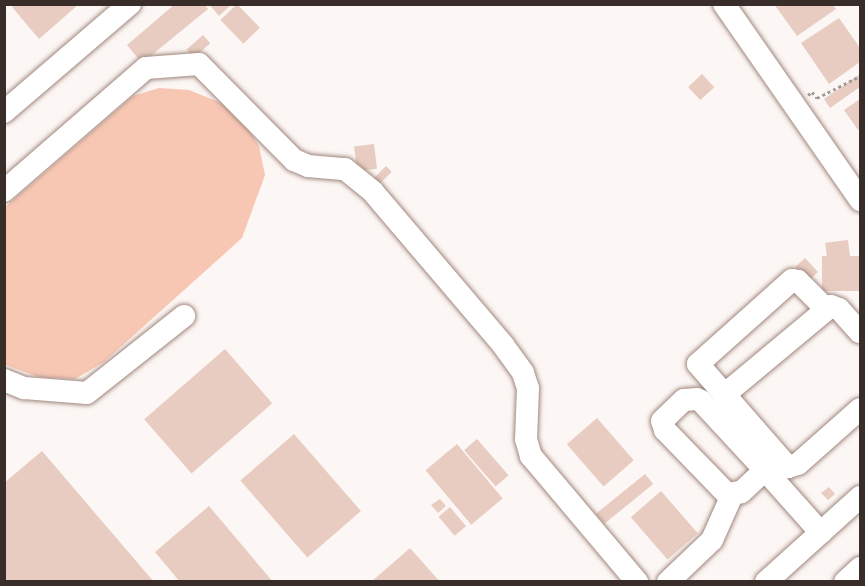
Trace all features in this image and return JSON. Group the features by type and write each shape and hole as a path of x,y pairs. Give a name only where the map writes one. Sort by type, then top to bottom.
{"street":[{"path":"4,112 130,4"},
{"path":"724,4 861,200"},
{"path":"4,191 146,68 199,64 294,159 308,166 345,169 373,192 503,345 523,373 528,388 526,439 531,456 637,582"},
{"path":"826,309 798,281 789,282 700,360 703,373 788,467 798,464 861,409"},
{"path":"723,395 826,309 836,306 861,332"},
{"path":"4,380 24,388 87,393 184,316"},
{"path":"732,495 722,491 663,427 662,421 684,400 693,397 701,401 821,533"},
{"path":"668,582 712,540 732,495 765,471"},
{"path":"766,582 861,497"},
{"path":"845,582 861,568"}],"path":[{"path":"794,105 812,92 817,98 861,76"}],"shaded area":[{"path":"159,88 189,90 219,102 242,119 259,146 265,175 242,238 104,362 75,379 39,377 6,365 4,208 133,96"}],"building":[{"path":"16,4 79,4 39,39 12,7"},
{"path":"175,4 204,4 208,9 142,63 127,45"},
{"path":"209,4 232,4 219,16"},
{"path":"237,4 260,28 243,44 220,20"},
{"path":"774,4 832,4 836,9 797,36"},
{"path":"839,18 860,48 860,62 829,84 801,43"},
{"path":"203,35 210,43 194,58 186,49"},
{"path":"702,74 714,87 700,100 688,87"},
{"path":"860,74 860,87 830,108 824,99"},
{"path":"860,99 860,128 858,130 844,110"},
{"path":"374,144 377,169 357,171 354,146"},
{"path":"386,166 392,172 375,189 369,183"},
{"path":"848,240 850,256 827,259 825,243"},
{"path":"822,256 860,256 860,291 822,291"},
{"path":"805,258 818,272 808,281 795,267"},
{"path":"225,349 272,403 191,474 144,419"},
{"path":"597,418 634,460 604,487 567,444"},
{"path":"294,434 361,511 307,558 240,481"},
{"path":"477,439 508,475 496,486 464,450"},
{"path":"457,444 503,498 471,525 426,470"},
{"path":"42,451 154,582 4,582 4,483"},
{"path":"645,474 653,484 604,524 596,514"},
{"path":"829,487 835,494 828,500 821,493"},
{"path":"661,491 698,533 668,560 631,517"},
{"path":"440,499 446,506 438,513 431,505"},
{"path":"209,506 273,582 180,582 155,552"},
{"path":"450,507 466,526 455,536 439,517"},
{"path":"410,548 440,582 371,582"}]}
